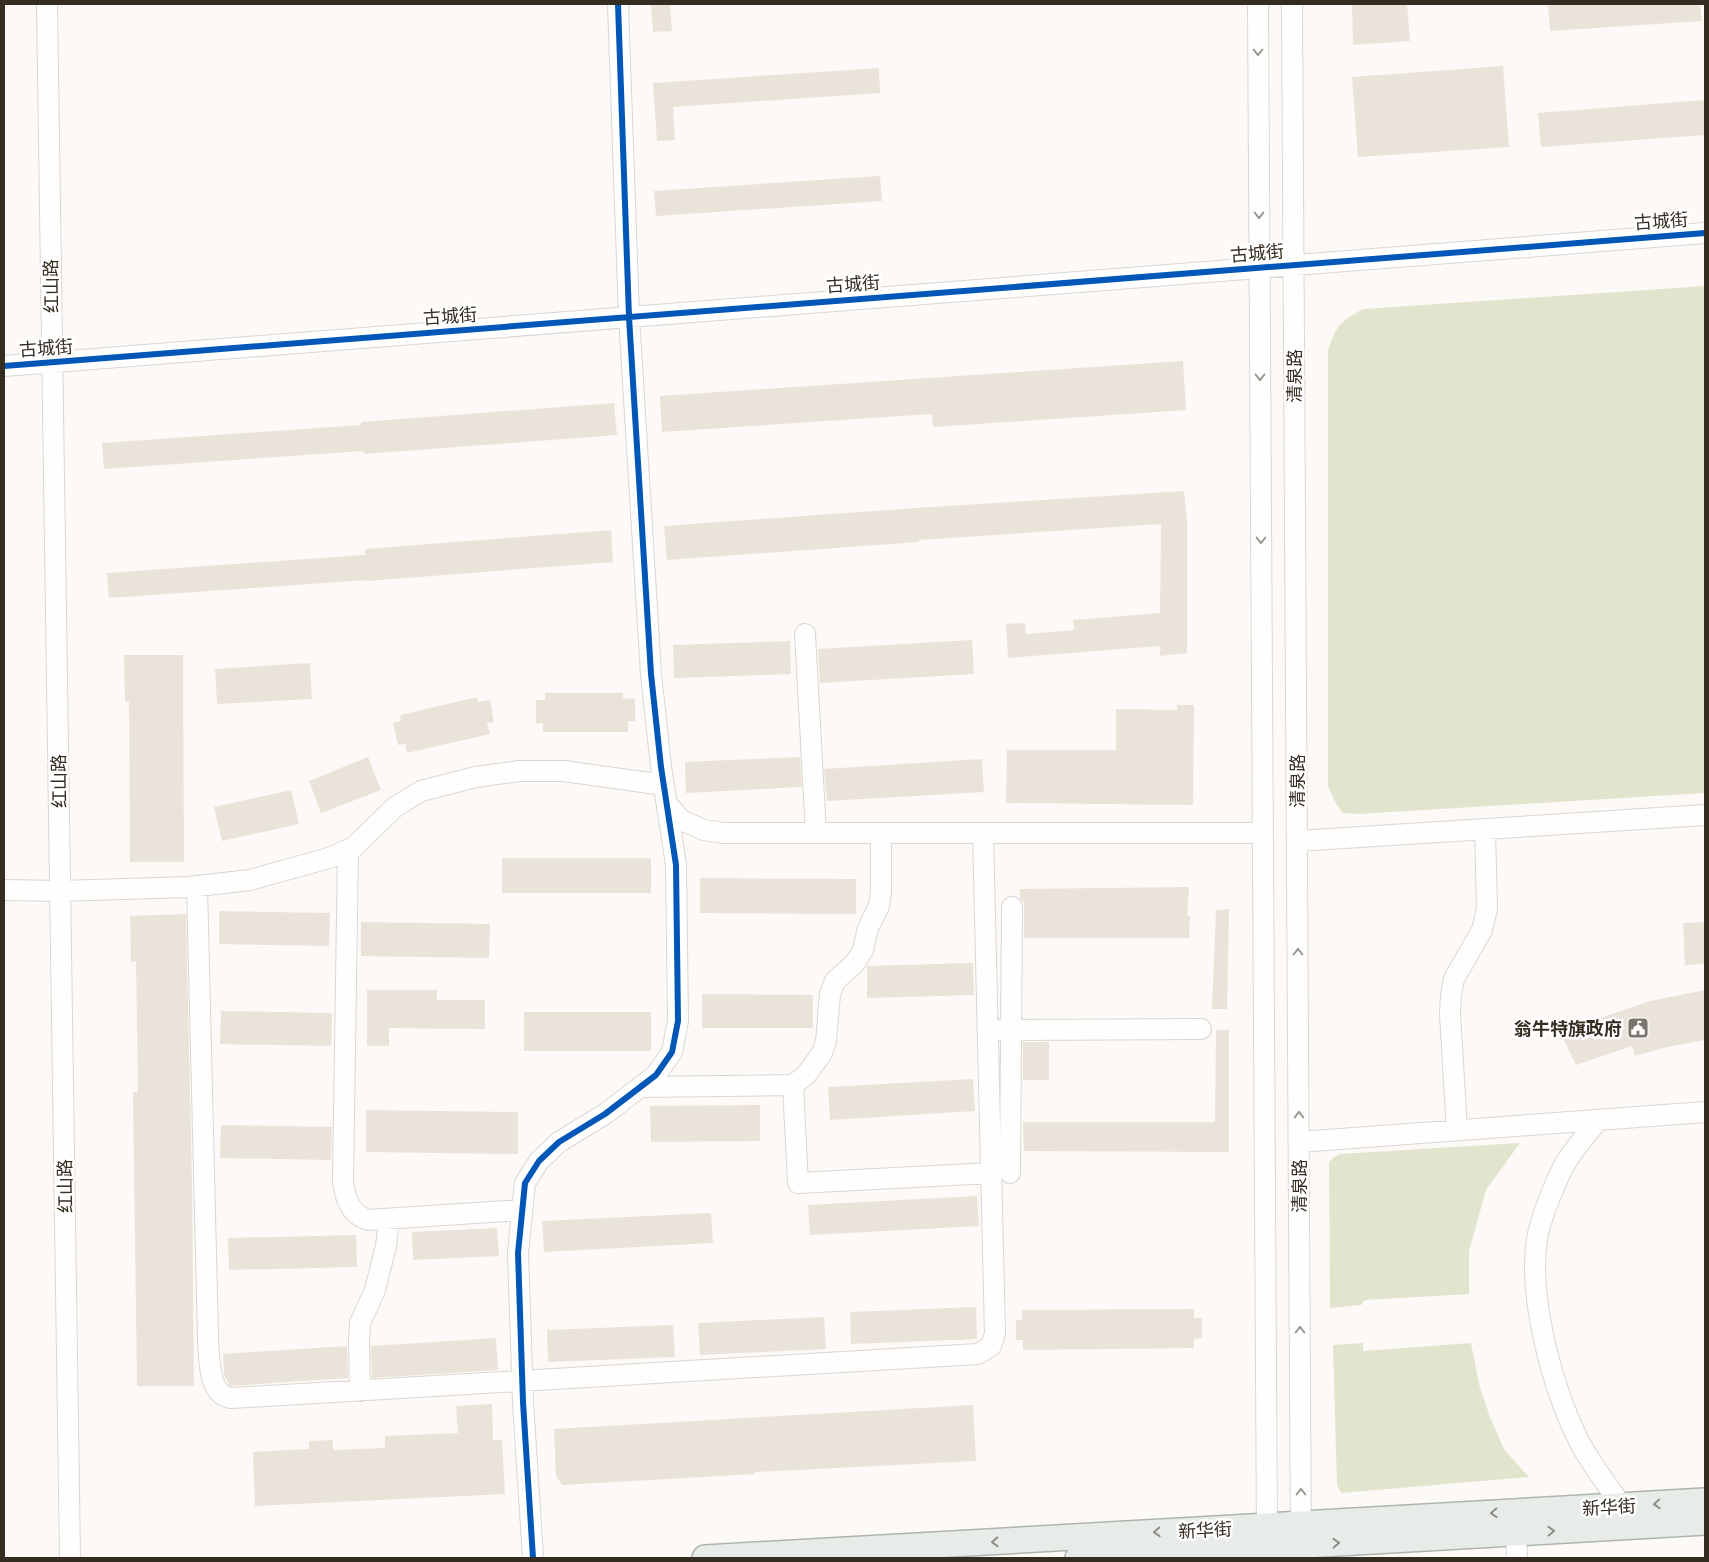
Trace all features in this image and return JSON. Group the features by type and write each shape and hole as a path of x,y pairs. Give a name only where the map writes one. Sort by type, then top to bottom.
{"main road":[{"name":"新华街","path":"1301,1543 1622,1506 1705,1501"},
{"name":"新华街","path":"705,1558 1301,1543 1705,1522"},
{"name":"新华街","path":"1078,1558 1267,1544"}],"street":[{"name":"红山路","path":"47,4 70,1558"},
{"path":"532,1558 522,1380 518,1253 525,1184 539,1161 559,1142 605,1114 656,1075 672,1052 678,1022 676,865 665,794 651,674 629,317 618,4"},
{"name":"清泉路","path":"1258,4 1267,1544"},
{"name":"清泉路","path":"1292,4 1301,1543"},
{"name":"古城街","path":"4,366 1705,233"},
{"path":"805,634 816,833"},
{"path":"4,890 60,891 197,886 250,880 329,858 354,847 395,807 421,791 476,777 520,771 564,771 665,794 681,820 704,830 723,833 1262,833"},
{"path":"1297,841 1705,815"},
{"path":"1457,1130 1450,1014 1451,995 1454,979 1482,930 1487,909 1485,829"},
{"path":"640,1087 793,1085 806,1075 822,1053 826,1041 830,994 834,981 855,963 863,950 868,928 879,906 881,891 881,833"},
{"path":"982,833 1000,1173"},
{"path":"348,850 343,1181 345,1197 352,1208 362,1218 368,1220 522,1210"},
{"path":"197,886 210,1373 217,1388 223,1395 231,1398 978,1354 991,1346 994,1334 1012,907"},
{"path":"1006,1030 1201,1029"},
{"path":"793,1085 798,1183 1000,1173"},
{"path":"1299,1142 1705,1112"},
{"path":"1598,1120 1567,1160 1550,1198 1537,1240 1536,1281 1547,1352 1560,1394 1579,1441 1592,1465 1622,1506"},
{"path":"360,1391 360,1323 375,1290 386,1246 389,1219"},
{"path":"1516,1533 1517,1558"}],"green space":[{"path":"1705,286 1705,793 1359,814 1343,813 1335,802 1328,786 1328,350 1337,329 1349,317 1363,309"},
{"path":"1520,1143 1486,1190 1469,1251 1469,1294 1365,1300 1361,1305 1330,1308 1329,1162 1334,1157 1340,1154"},
{"path":"1363,1343 1363,1351 1471,1343 1479,1384 1490,1417 1504,1449 1529,1477 1341,1493 1337,1485 1333,1345"}],"building":[{"path":"651,4 670,4 672,31 653,32"},
{"path":"1352,4 1407,4 1410,41 1353,45"},
{"path":"1548,4 1700,4 1702,21 1550,31"},
{"path":"1503,66 1509,147 1358,157 1352,77"},
{"path":"879,68 880,93 673,107 675,140 657,141 653,83"},
{"path":"1705,100 1705,135 1541,147 1538,113"},
{"path":"880,176 882,201 656,216 654,191"},
{"path":"1183,361 1186,410 933,427 932,414 662,432 660,396"},
{"path":"614,403 617,435 364,454 363,451 104,469 102,443 361,425 361,422"},
{"path":"1184,491 1187,522 1187,653 1160,656 1160,646 1008,658 1006,624 1025,623 1026,634 1074,630 1073,620 1160,613 1161,524 919,540 919,542 667,560 664,526"},
{"path":"611,530 613,562 109,598 107,573 365,555 365,549"},
{"path":"972,640 974,674 820,683 818,649"},
{"path":"790,641 791,674 674,678 673,645"},
{"path":"124,655 183,655 184,862 130,862 129,702 125,702"},
{"path":"310,663 312,699 217,704 215,669"},
{"path":"545,693 623,693 623,698 635,699 635,721 628,721 628,732 543,732 543,723 536,723 536,700 545,700"},
{"path":"477,697 478,702 490,700 494,722 487,723 490,734 407,753 405,744 398,745 393,723 401,721 400,715"},
{"path":"1177,705 1194,705 1193,805 1006,803 1007,750 1116,750 1116,709 1177,710"},
{"path":"368,757 381,790 321,813 309,781"},
{"path":"800,757 802,787 686,793 685,762"},
{"path":"982,759 984,792 827,801 824,769"},
{"path":"291,790 299,824 222,841 214,807"},
{"path":"502,858 651,858 651,893 502,893"},
{"path":"700,878 856,879 856,914 700,913"},
{"path":"1189,887 1187,916 1190,916 1189,938 1024,938 1024,903 1020,899 1020,889"},
{"path":"1229,909 1227,1009 1212,1009 1216,910"},
{"path":"219,911 330,913 329,946 219,944"},
{"path":"186,914 194,1386 137,1386 133,1092 138,1092 136,961 131,962 130,916"},
{"path":"361,922 490,924 489,958 361,956"},
{"path":"1705,922 1705,964 1685,965 1683,923"},
{"path":"973,963 974,995 867,998 867,966"},
{"path":"367,990 437,990 437,1000 485,1000 485,1029 389,1028 389,1046 367,1046"},
{"name":"翁牛特旗政府","path":"1705,990 1705,1040 1667,1047 1635,1056 1632,1046 1576,1065 1560,1032 1650,1001"},
{"path":"702,994 813,995 813,1028 702,1028"},
{"path":"221,1011 332,1013 331,1046 220,1044"},
{"path":"524,1012 651,1012 651,1051 524,1051"},
{"path":"1216,1030 1229,1030 1229,1152 1024,1151 1023,1122 1215,1122"},
{"path":"1023,1042 1049,1042 1049,1080 1023,1080"},
{"path":"973,1079 975,1111 830,1120 828,1087"},
{"path":"760,1105 760,1141 651,1142 650,1106"},
{"path":"366,1110 518,1112 518,1154 366,1152"},
{"path":"221,1125 332,1127 331,1160 220,1158"},
{"path":"977,1196 979,1226 810,1235 808,1205"},
{"path":"711,1213 713,1243 544,1252 542,1221"},
{"path":"497,1228 499,1256 413,1260 412,1232"},
{"path":"356,1235 357,1267 229,1270 228,1238"},
{"path":"976,1307 977,1339 851,1344 850,1312"},
{"path":"1194,1309 1194,1318 1202,1318 1202,1338 1194,1339 1194,1348 1023,1350 1023,1340 1016,1340 1016,1320 1022,1320 1022,1310"},
{"path":"824,1317 826,1349 700,1355 698,1323"},
{"path":"673,1325 675,1357 548,1362 547,1330"},
{"path":"496,1338 498,1370 372,1378 371,1346"},
{"path":"347,1346 348,1378 230,1386 224,1375 223,1354"},
{"path":"492,1404 493,1440 502,1440 505,1494 255,1506 253,1452 309,1449 309,1441 333,1440 333,1450 385,1448 385,1436 458,1433 456,1406"},
{"path":"973,1405 976,1461 755,1472 755,1474 562,1485 556,1476 554,1429"}],"cycle path":[{"path":"533,1558 523,1402 518,1253 525,1183 539,1161 559,1142 605,1114 656,1075 672,1052 678,1021 676,865 661,767 651,674 629,317 618,4"},
{"path":"4,366 1705,233"}],"place":[{"name":"翁牛特旗政府","path":"1638,1028"}]}
